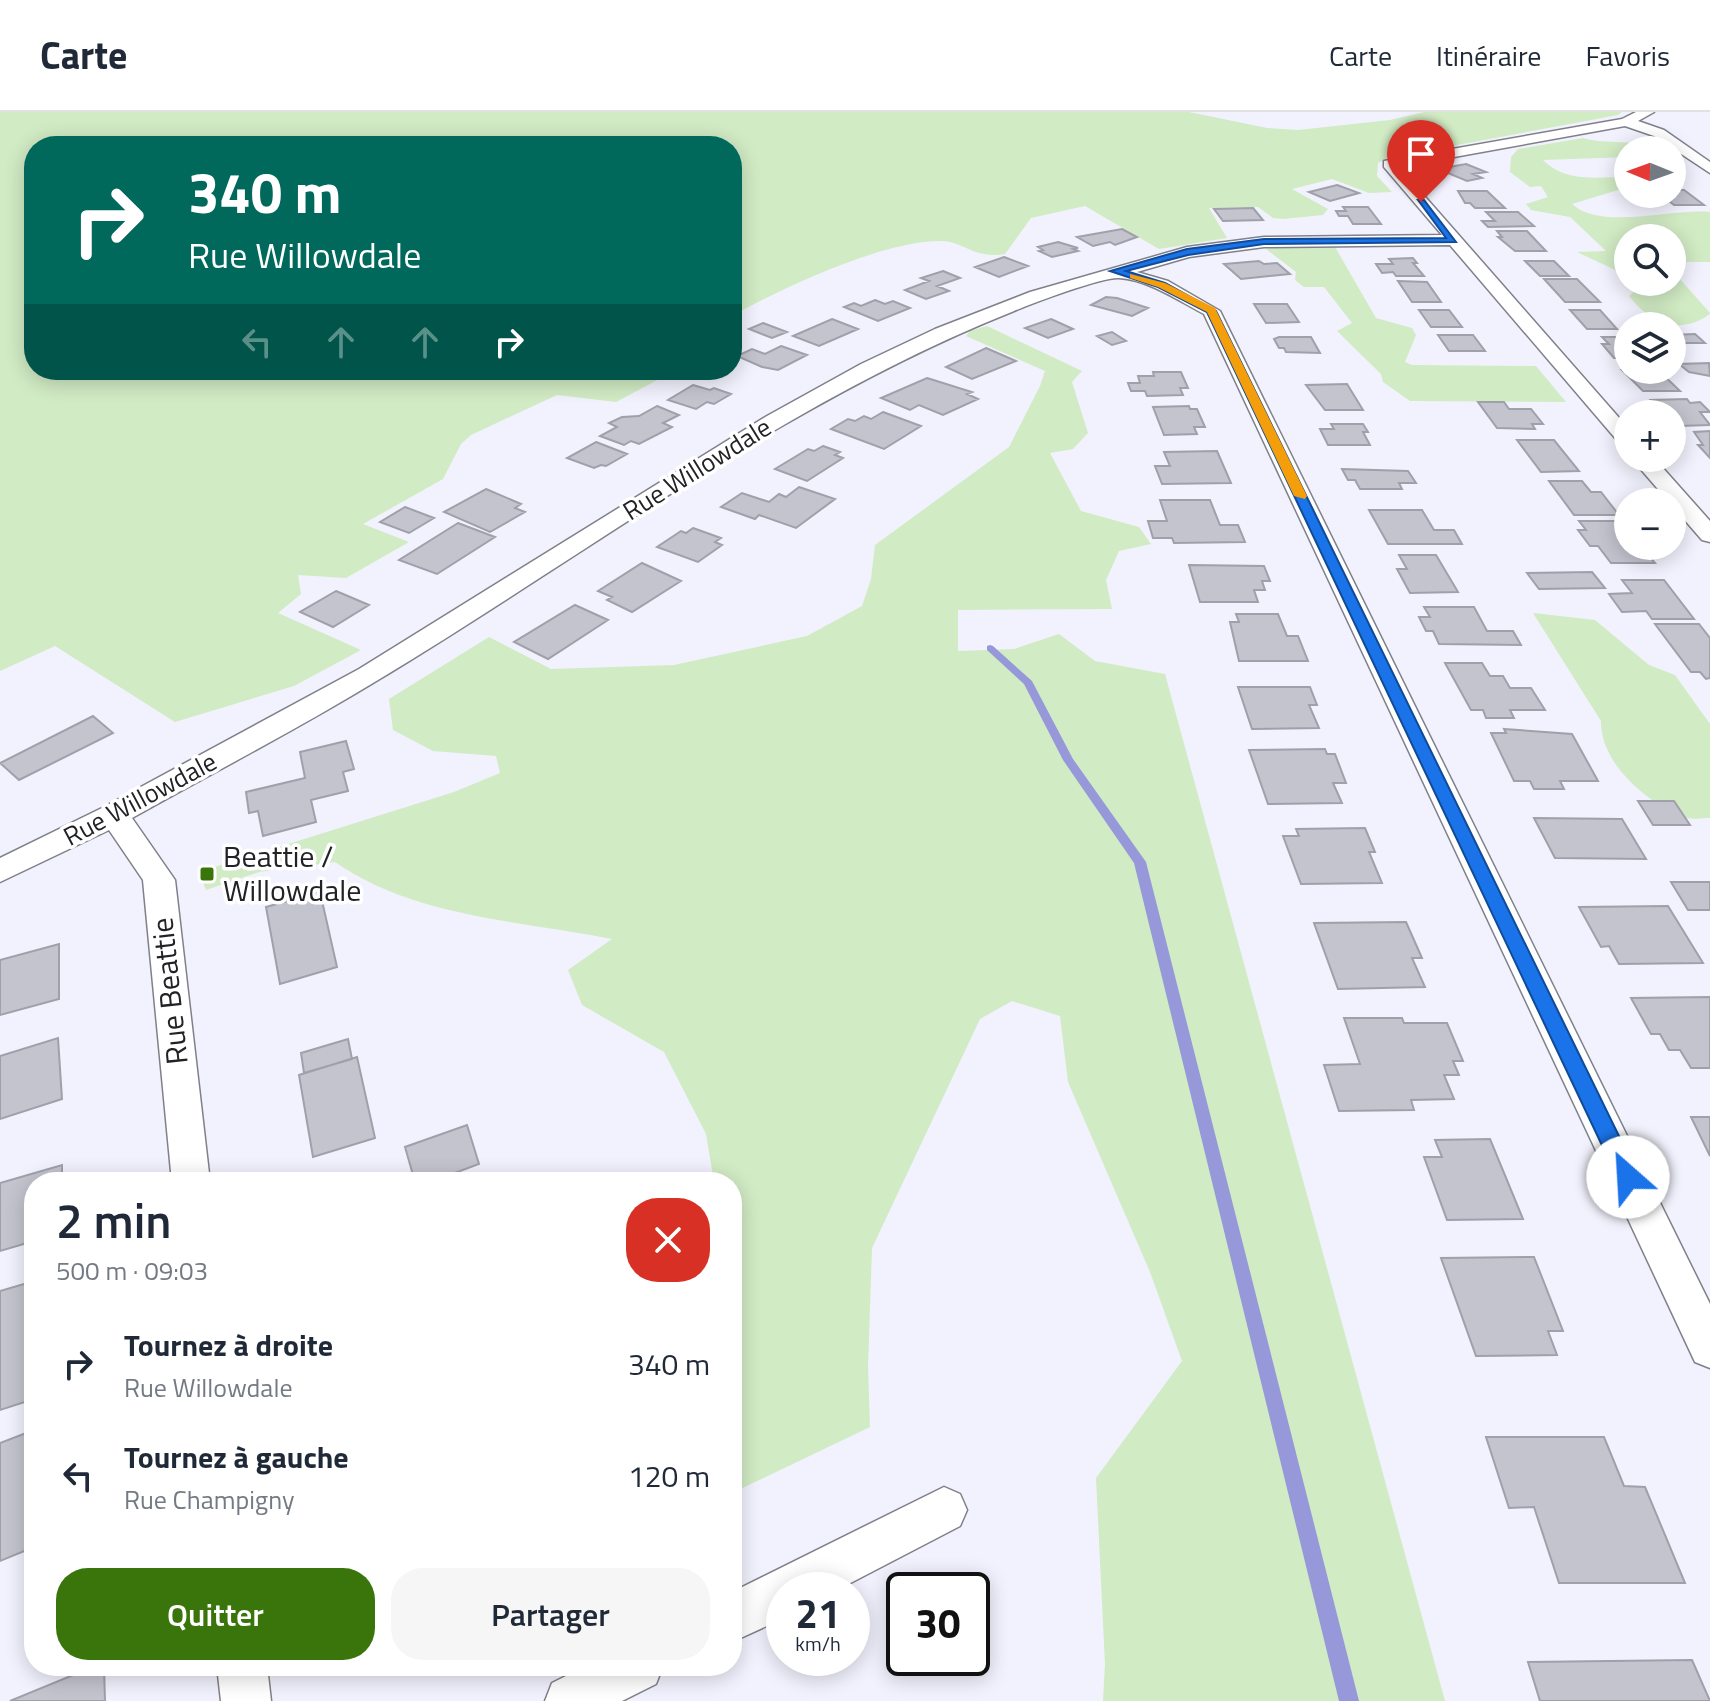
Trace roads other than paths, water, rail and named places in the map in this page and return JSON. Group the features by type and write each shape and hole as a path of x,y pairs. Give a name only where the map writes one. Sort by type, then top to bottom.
{"street":[{"path":"1614,425 1389,164 1626,122 1647,112"},
{"path":"1626,122 1659,133 1710,169"},
{"name":"Rue Willowdale","path":"0,871 113,815 368,675 751,433 868,368 988,314 1115,271 1187,252 1264,242 1453,240"},
{"path":"1115,271 1162,285 1211,311 1710,1348"},
{"path":"1654,472 1710,535"},
{"name":"Rue Beattie","path":"113,815 159,880 190,1172"},
{"path":"823,1572 944,1510"},
{"path":"742,1613 766,1601"},
{"path":"243,1676 246,1701"},
{"path":"570,1701 619,1676"}],"waterway":[{"path":"990,648 1028,683 1068,760 1140,862 1349,1701"}],"place":[{"name":"Beattie / Willowdale","path":"207,874"}]}
